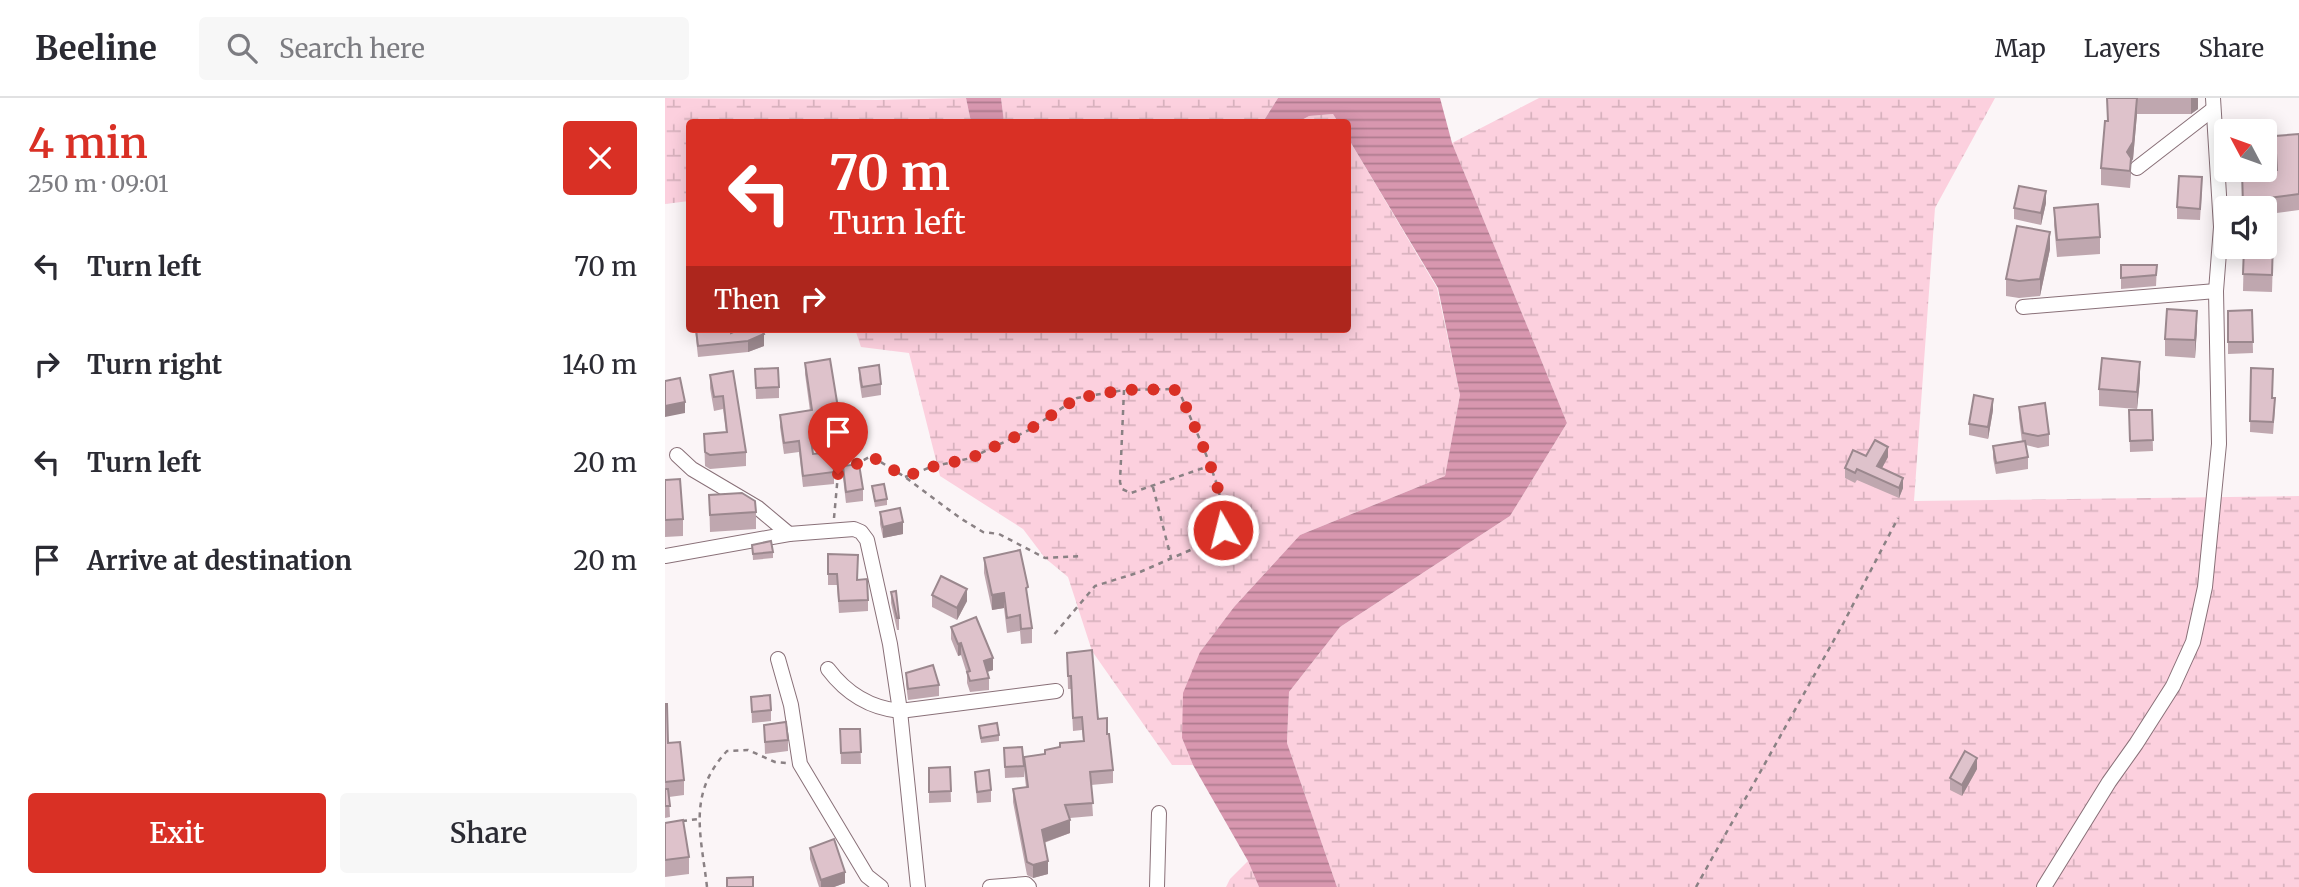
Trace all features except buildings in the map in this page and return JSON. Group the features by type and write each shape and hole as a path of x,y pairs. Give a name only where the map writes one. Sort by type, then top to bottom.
{"street":[{"path":"2137,168 2212,104"},
{"path":"2044,887 2173,686 2193,642 2205,587 2219,444 2216,291 2221,227 2212,104"},
{"path":"2023,307 2216,291"},
{"path":"677,454 692,469 758,508 789,534"},
{"path":"665,556 789,534 854,529 861,532 867,540 890,644 900,711 918,887"},
{"path":"778,659 791,705 800,764 867,876 881,887"},
{"path":"828,669 849,692 881,709 900,711 1056,691"},
{"path":"1146,887 1157,880 1159,813"},
{"path":"990,887 1010,884 1026,884 1029,887"}],"path":[{"path":"905,477 931,467 971,458 1029,430 1077,398 1124,390 1173,389 1180,393 1209,466 1224,518 1223,530 1218,538 1140,572 1095,586 1052,637"},
{"path":"1124,390 1120,482 1122,489 1131,493 1209,466"},
{"path":"832,531 838,474 871,456 983,531 999,534 1045,558 1083,556"},
{"path":"1153,487 1171,558"},
{"path":"1696,887 1844,622 1898,518"},
{"path":"707,887 699,819 700,799 715,765 727,751 748,750 775,762 800,764"},
{"path":"676,822 699,819"}],"green space":[{"path":"665,98 966,98 970,119 686,119 686,201 665,204"},
{"path":"1001,98 1278,98 1265,119 1004,119"},
{"path":"1539,98 1995,98 1935,208 1914,501 2299,496 2299,887 1337,887 1287,743 1289,692 1340,627 1510,516 1567,423 1452,143"},
{"path":"1333,114 1336,119 1304,119"},
{"path":"1351,143 1437,288 1460,395 1445,476 1300,535 1234,607 1200,652 1182,738 1193,765 1172,765 1092,651 1068,577 1045,558 1023,529 940,476 909,353 861,347 856,333 1351,333"},
{"path":"1248,861 1259,887 1226,887 1230,879"}],"shaded area":[{"path":"966,98 1001,98 1004,119 970,119"},
{"path":"1278,98 1440,98 1452,143 1567,423 1510,516 1340,627 1289,692 1287,743 1337,887 1259,887 1248,861 1193,765 1182,738 1183,693 1200,652 1234,607 1300,535 1445,476 1460,395 1438,288 1351,143 1351,119 1336,119 1333,114 1304,119 1265,119"}],"route":[{"path":"838,474 871,456 905,477 931,467 971,458 1029,430 1077,398 1124,390 1173,389 1180,393 1214,477 1224,518 1223,530"}]}
